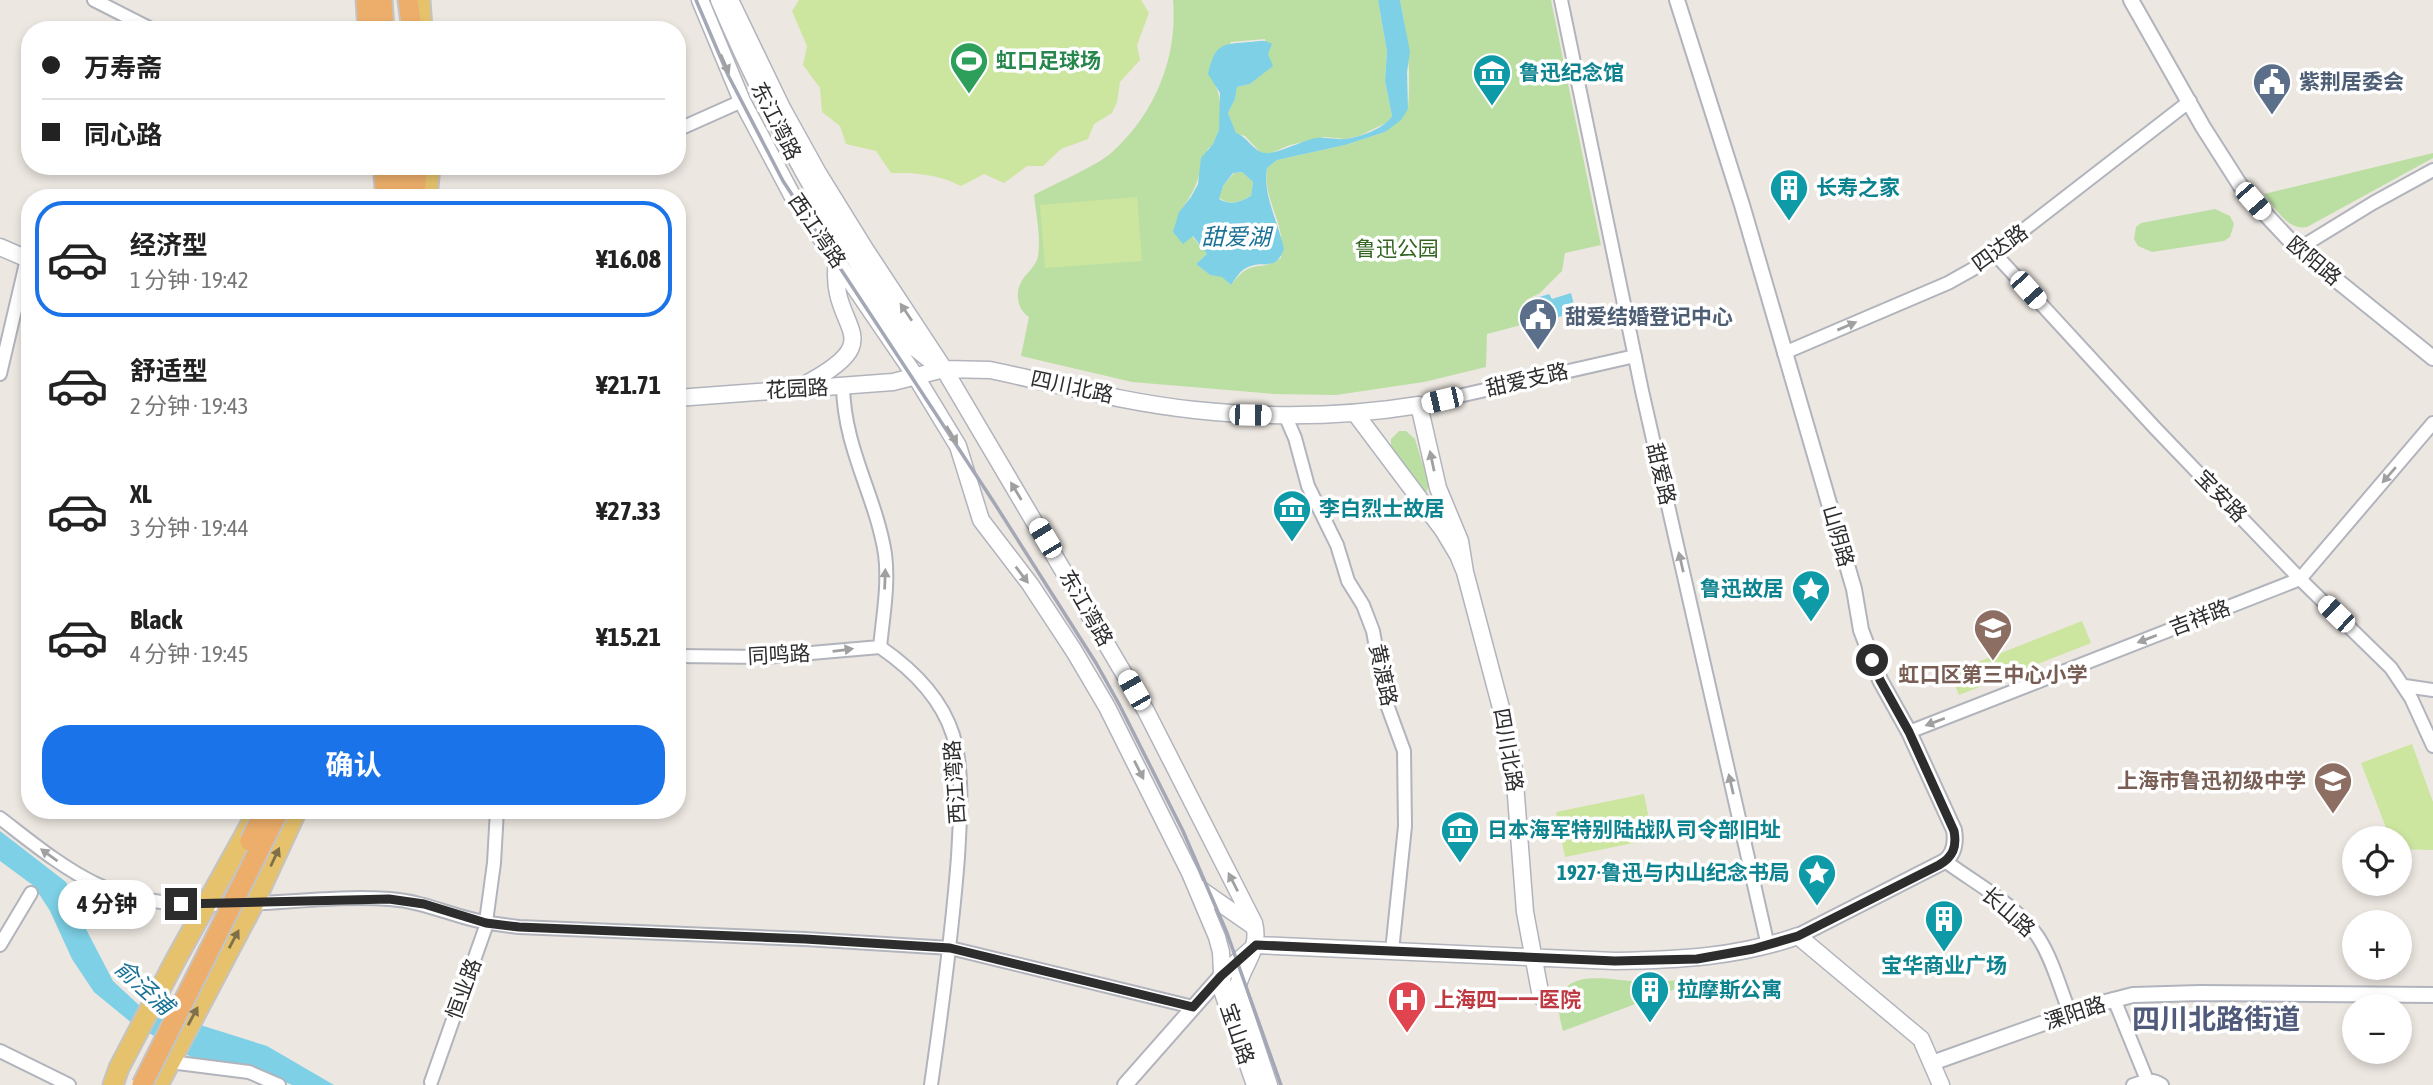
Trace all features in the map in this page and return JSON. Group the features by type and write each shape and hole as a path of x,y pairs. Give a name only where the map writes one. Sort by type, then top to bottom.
{"highway":[{"path":"366,0 367,21"},
{"path":"382,0 383,21"},
{"path":"397,0 399,21"},
{"path":"408,0 411,21"},
{"path":"129,1085 261,819"},
{"path":"142,1085 150,1063 274,819"}],"main road":[{"path":"373,0 375,21"},
{"path":"420,0 421,21"},
{"name":"西江湾路","path":"700,0 742,101 793,197 916,377"},
{"name":"东江湾路","path":"719,0 759,89 821,205 904,335 921,354 944,369"},
{"name":"东江湾路","path":"730,0 782,108 818,173 944,369 1146,710 1255,928 1256,945"},
{"path":"0,247 21,256"},
{"path":"798,388 832,370 850,352 854,341 837,290 837,261"},
{"name":"四川北路","path":"916,377 944,369 990,370 1192,410 1250,415 1355,413 1419,405 1438,488 1460,541 1465,572 1505,723 1514,770 1525,912 1541,997"},
{"name":"东江湾路","path":"916,377 961,452 981,520 1030,584 1107,707 1196,886 1219,944 1221,976"},
{"name":"花园路","path":"686,397 893,382 916,377"},
{"name":"四川北路","path":"1355,413 1443,530 1465,572"},
{"path":"1420,501 1428,506 1435,505 1438,488"},
{"path":"113,1085 133,1041 252,819"},
{"path":"158,1085 254,903 293,819"},
{"name":"东江湾路","path":"1196,886 1255,928"},
{"path":"1221,976 1256,945 1615,961 1697,959 1768,946 1798,936 1921,1039 1941,1085"},
{"name":"宝山路","path":"1256,945 1239,979 1237,989 1269,1085"},
{"name":"宝山路","path":"1221,976 1241,1006"},
{"name":"宝山路","path":"1221,976 1226,1005 1255,1085"}],"street":[{"path":"94,0 135,21"},
{"name":"甜爱路","path":"1561,0 1635,356 1768,946"},
{"name":"山阴路","path":"1676,0 1742,205 1854,589 1861,629 1868,650 1954,831 1953,852 1945,861"},
{"name":"欧阳路","path":"2131,0 2240,185 2274,226 2298,250 2433,358"},
{"path":"686,126 742,101"},
{"name":"四达路","path":"1784,353 1948,283 1995,254 2190,101"},
{"path":"2298,250 2373,203 2433,170"},
{"name":"宝安路","path":"1995,254 2155,428 2300,579 2391,668 2405,686 2433,747"},
{"path":"0,373 21,288"},
{"name":"甜爱支路","path":"1419,405 1635,356"},
{"path":"843,386 845,422 885,556 886,581 880,647"},
{"name":"黄渡路","path":"1284,415 1295,438 1308,486 1337,545 1348,581 1363,605 1373,631 1384,694 1404,751 1405,826 1392,951"},
{"name":"吉祥路","path":"1909,732 2300,579 2433,423"},
{"name":"同鸣路","path":"686,656 765,657 880,647"},
{"name":"西江湾路","path":"880,647 920,679 940,706 954,737 958,766 960,815 950,948 931,1085"},
{"path":"2405,686 2433,690"},
{"path":"0,818 60,862 96,884 131,895 181,904 389,899 424,904 486,923 519,927 950,948 1193,1007"},
{"name":"恒业路","path":"431,1082 486,923 496,819"},
{"path":"1798,936 1945,861"},
{"name":"长山路","path":"1945,861 1995,897 2032,929 2045,949 2070,1013"},
{"path":"0,945 31,893"},
{"path":"1125,1085 1221,976"},
{"name":"溧阳路","path":"1932,1063 2070,1013 2114,999 2143,995 2433,995"},
{"path":"2114,999 2147,1080"},
{"path":"0,1052 69,1085"},
{"path":"170,1060 249,1072 279,1085"},
{"path":"2133,1085 2147,1080 2162,1085"}],"green space":[{"name":"虹口足球场","path":"799,0 1141,0 1149,13 1137,45 1140,60 1120,82 1112,113 1094,124 1088,139 1061,149 1043,166 1027,166 1004,183 984,174 961,186 927,175 891,173 876,151 846,144 840,126 822,112 820,88 803,65 807,46 792,11"},
{"name":"鲁迅公园","path":"1173,0 1378,0 1387,52 1385,81 1392,116 1388,122 1359,136 1345,139 1325,137 1290,145 1269,154 1260,152 1245,136 1236,134 1228,113 1237,87 1250,84 1272,66 1265,39 1231,42 1215,85 1221,106 1219,131 1208,148 1194,190 1179,212 1192,236 1207,254 1196,264 1210,275 1222,276 1231,285 1250,268 1267,265 1281,258 1281,235 1269,194 1267,168 1277,160 1345,145 1385,132 1408,109 1408,54 1400,0 1551,0 1601,245 1565,253 1562,271 1540,293 1526,300 1533,322 1487,334 1486,367 1424,382 1336,395 1274,394 1132,382 1021,356 1029,317 1020,307 1018,291 1036,261 1039,248 1034,195 1103,159 1126,139 1139,122 1151,104 1167,64 1174,22"},
{"path":"2433,153 2433,158 2307,227 2294,226 2288,222 2264,194"},
{"path":"1242,172 1253,182 1251,196 1235,202 1219,198 1223,186 1234,173"},
{"path":"1137,197 1142,261 1045,268 1040,205"},
{"path":"2215,209 2230,216 2234,224 2230,237 2224,241 2152,252 2138,246 2134,239 2136,227 2141,223"},
{"path":"1399,431 1406,431 1415,439 1429,485 1426,493 1422,493 1391,452 1391,439"},
{"path":"2082,621 2091,643 1959,695 1950,673"},
{"path":"2412,744 2433,802 2433,850 2412,849 2412,826 2385,826 2361,763"},
{"path":"1644,794 1653,839 1565,857 1556,812"},
{"path":"1708,977 1563,1031 1559,1008 1562,993 1577,981 1600,978 1641,982"}],"water":[{"name":"甜爱湖","path":"1378,0 1400,0 1410,52 1407,72 1408,109 1401,120 1385,132 1345,145 1277,160 1267,168 1269,198 1284,249 1277,261 1246,268 1231,285 1222,277 1210,275 1196,264 1207,254 1193,236 1183,244 1173,232 1179,212 1198,184 1201,158 1213,144 1219,130 1220,93 1208,74 1217,51 1233,43 1267,41 1272,44 1268,54 1273,66 1250,84 1237,87 1228,113 1236,133 1266,153 1316,138 1351,138 1371,132 1388,121 1392,116 1385,81 1387,52","holes":["1242,172 1253,182 1251,196 1235,202 1219,199 1223,186 1233,173"]},
{"path":"1571,293 1576,313 1536,322 1530,300 1549,294 1552,299"},
{"path":"0,831 66,882 113,981 140,1006 267,1046 334,1085 292,1085 249,1065 193,1058 133,1024 94,992 72,959 50,911 34,886 0,861"}],"railway":[{"path":"696,0 728,75 783,181 993,501 1119,704 1183,831 1227,933 1281,1085"}],"place":[{"name":"虹口足球场","path":"969,95"},
{"name":"鲁迅纪念馆","path":"1492,107"},
{"name":"紫荆居委会","path":"2272,116"},
{"name":"长寿之家","path":"1789,222"},
{"name":"甜爱结婚登记中心","path":"1538,351"},
{"name":"李白烈士故居","path":"1292,543"},
{"name":"鲁迅故居","path":"1811,623"},
{"name":"虹口区第三中心小学","path":"1993,662"},
{"name":"上海市鲁迅初级中学","path":"2333,815"},
{"name":"日本海军特别陆战队司令部旧址","path":"1460,864"},
{"name":"1927·鲁迅与内山纪念书局","path":"1817,907"},
{"name":"宝华商业广场","path":"1944,953"},
{"name":"拉摩斯公寓","path":"1650,1024"},
{"name":"上海四一一医院","path":"1407,1034"}],"district":[{"name":"四川北路街道","path":"2216,1019"}],"route":[{"path":"181,904 389,899 424,904 486,923 519,927 950,948 1193,1007 1221,976 1256,945 1615,961 1697,959 1768,946 1798,936 1950,858 1955,846 1954,831 1909,732 1872,660"}],"water label":[{"name":"俞泾浦","path":"144,987"}]}
